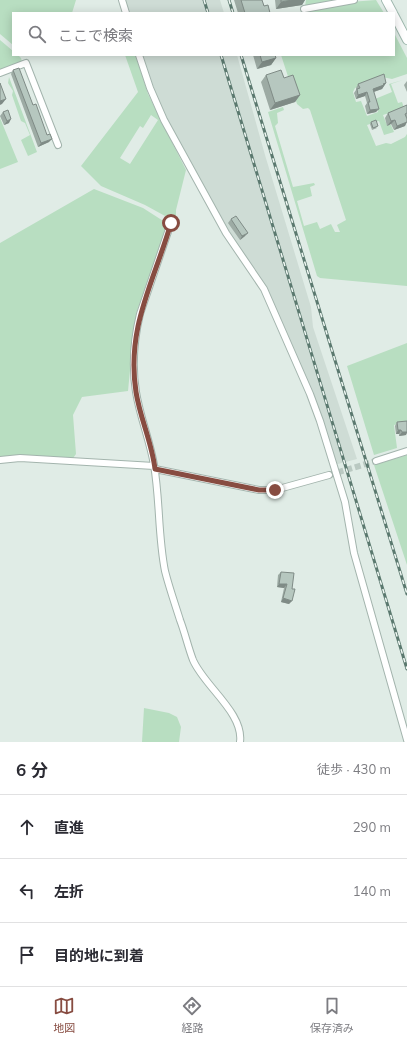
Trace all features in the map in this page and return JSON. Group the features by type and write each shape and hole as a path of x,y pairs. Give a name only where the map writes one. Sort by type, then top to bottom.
{"main road":[{"path":"386,0 393,12"},
{"path":"395,16 407,40"}],"street":[{"path":"122,0 126,12"},
{"path":"304,9 354,0"},
{"path":"139,56 150,88 164,120 226,233 264,289 310,394 345,502 354,553 407,740"},
{"path":"0,73 26,63 58,145"},
{"path":"171,223 140,314 134,364 136,392 154,467 163,553 170,589 193,660 203,678 226,703 239,729 241,736 240,742"},
{"path":"376,461 407,451"},
{"path":"0,460 20,458 154,467 259,490 275,490 329,475"}],"shaded area":[{"path":"122,0 220,0 224,12 126,12"},
{"path":"139,56 237,56 265,155 311,307 313,327 357,459 334,465 320,421 264,289 242,258 164,120"}],"green space":[{"path":"0,0 76,0 72,12 12,12 12,44 0,34"},
{"path":"306,0 349,0 350,2 376,0 383,12 304,12"},
{"path":"395,35 407,58 407,74 392,79 382,77 355,88 353,92 356,102 361,101 367,116 378,112 375,99 392,92 389,84 403,80 391,84 398,103 402,102 404,108 383,115 387,125 391,125 394,132 384,135 379,121 367,125 376,146 386,143 391,144 405,137 407,134 407,286 320,278 317,276 268,112 283,107 284,110 277,113 278,123 275,126 293,187 314,183 315,185 310,187 312,196 297,201 304,226 317,222 320,229 331,224 335,232 340,232 337,225 346,220 310,110 308,108 303,109 297,104 281,56 395,56"},
{"path":"0,40 12,50 12,56 19,56 22,62 0,71"},
{"path":"125,56 136,56 148,94 186,170 176,210 176,222 145,205 101,186 81,166 138,92","holes":["151,115 158,120 130,164 120,158 140,126 143,128"]},
{"path":"9,77 37,152 28,156 21,140 30,135 25,123 21,121 12,95 13,91 8,83"},
{"path":"0,118 18,162 0,169"},
{"path":"94,189 143,208 168,224 137,311 128,391 82,397 73,415 76,454 71,461 0,460 0,243"},
{"path":"407,343 407,422 394,425 397,448 374,455 347,366"},
{"path":"407,455 407,565 374,465"},
{"path":"144,708 169,713 177,717 181,727 179,742 142,742"}],"building":[{"path":"241,0 262,0 264,6 268,5 270,12 245,12"},
{"path":"281,0 292,0 281,2"},
{"path":"260,56 275,56 276,58 262,62"},
{"path":"19,68 33,105 36,104 47,135 50,134 52,139 41,143 13,70"},
{"path":"281,70 284,78 293,75 300,95 275,103 266,75"},
{"path":"384,74 386,83 373,89 379,109 370,110 368,102 370,102 367,92 358,95 357,89 360,88 358,84"},
{"path":"0,83 6,99 0,101"},
{"path":"407,105 407,113 405,114 407,122 397,126 395,120 391,121 388,113"},
{"path":"8,110 11,119 7,121 3,112"},
{"path":"376,120 378,126 373,128 371,122"},
{"path":"236,216 248,233 242,236 231,219"},
{"path":"407,421 407,432 398,430 397,422"},
{"path":"281,572 294,573 292,589 295,589 292,601 283,598 287,584 279,584"}],"tunnel":[{"path":"329,475 376,461"}],"railway":[{"path":"204,0 208,12"},
{"path":"229,0 233,12"},
{"path":"221,56 407,669"},
{"path":"241,56 407,594"}],"route":[{"path":"171,223 153,272 140,314 137,328 134,364 136,392 155,469 259,490 275,490"}]}
